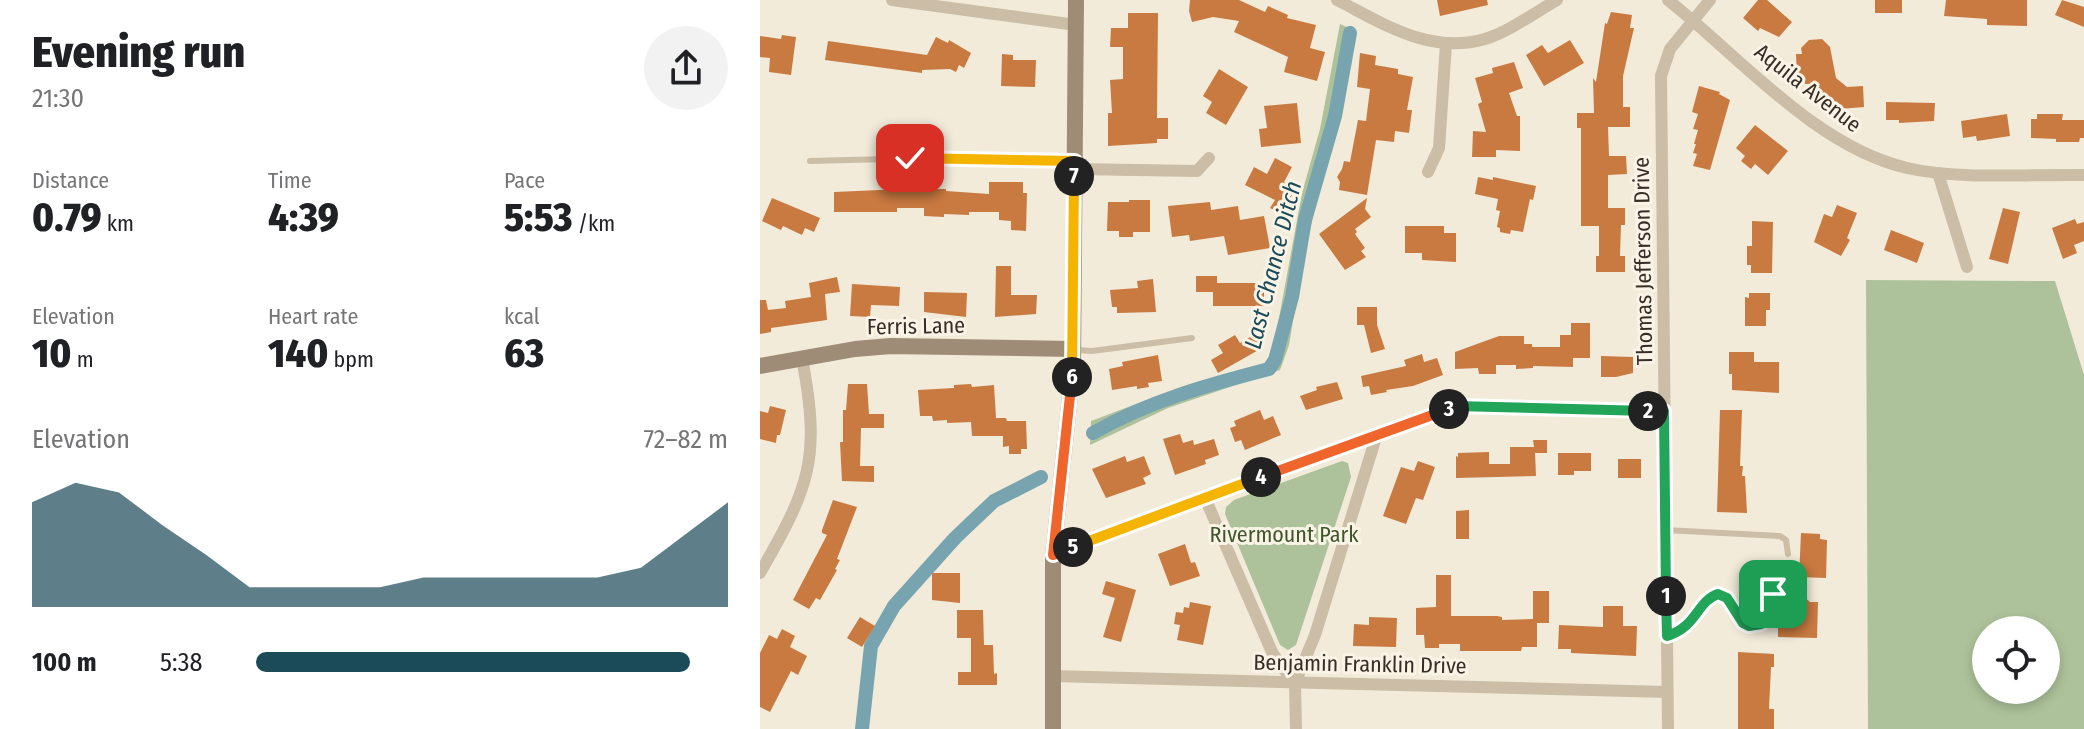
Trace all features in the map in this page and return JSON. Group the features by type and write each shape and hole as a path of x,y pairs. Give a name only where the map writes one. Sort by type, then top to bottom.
{"main road":[{"path":"1053,729 1053,555 1073,349 1076,0"},
{"name":"Ferris Lane","path":"760,366 855,349 891,346 1073,349"}],"street":[{"path":"892,0 1076,25"},
{"path":"1337,0 1407,35 1446,44 1486,38 1557,0"},
{"name":"Aquila Avenue","path":"1668,0 1834,137 1882,161 1938,173 2084,175"},
{"name":"Thomas Jefferson Drive","path":"1668,729 1661,76 1670,49 1710,0"},
{"path":"1428,172 1439,148 1446,44"},
{"path":"1074,165 1197,171 1209,158"},
{"path":"1938,173 1967,267"},
{"path":"760,573 793,516 809,466 812,416 802,358"},
{"path":"1053,555 1455,406 1664,411"},
{"path":"1296,729 1295,683 1315,635 1377,434"},
{"path":"1205,498 1272,652 1295,683"},
{"name":"Benjamin Franklin Drive","path":"1052,676 1667,692"}],"lane":[{"path":"810,161 925,158 1074,165"},
{"path":"1073,349 1092,351 1192,338"},
{"path":"1665,530 1780,536 1786,540 1788,554"},
{"path":"1667,636 1679,632 1690,623 1713,596 1723,595 1743,623 1761,624 1769,599 1773,594 1780,594"}],"green space":[{"path":"1340,24 1354,30 1342,98 1305,249 1289,345 1280,370 1168,408 1090,445 1091,421 1165,393 1267,367 1272,356 1302,193 1320,129"},
{"path":"1866,280 2055,281 2084,375 2084,729 1868,729"},
{"name":"Rivermount Park","path":"1342,461 1348,463 1351,477 1296,645 1288,650 1280,645 1225,514 1226,507 1234,500"}],"building":[{"path":"1190,0 1239,0 1265,12 1268,6 1288,15 1287,18 1316,25 1310,48 1325,52 1317,81 1284,72 1288,57 1234,32 1239,21 1213,17 1192,22"},
{"path":"1437,0 1487,0 1488,5 1440,16"},
{"path":"1758,0 1767,0 1792,22 1779,37 1760,28 1758,31 1743,18"},
{"path":"1875,0 1902,0 1902,13 1875,13"},
{"path":"1946,0 2027,0 2027,26 1987,25 1987,19 1944,16"},
{"path":"2062,0 2084,7 2084,27 2055,15"},
{"path":"1611,12 1632,15 1630,28 1634,28 1623,76 1623,107 1630,107 1630,127 1608,127 1609,156 1626,156 1627,174 1608,175 1608,208 1625,208 1620,256 1625,256 1625,272 1596,272 1599,226 1581,226 1581,128 1577,128 1577,113 1594,113 1593,78 1596,82 1605,23"},
{"path":"1128,13 1158,13 1157,118 1168,118 1168,139 1157,139 1157,143 1108,146 1108,113 1112,113 1110,80 1123,79 1123,47 1110,47 1111,28 1128,28"},
{"path":"782,35 796,37 791,75 769,72 770,58 760,57 760,36 781,39"},
{"path":"936,37 948,43 949,40 971,53 964,68 959,65 956,72 950,69 922,70 922,73 825,60 828,41 927,55"},
{"path":"1822,39 1830,47 1836,78 1847,87 1863,86 1864,107 1840,109 1810,84 1805,84 1805,77 1797,77 1796,54 1802,54 1801,48 1809,40"},
{"path":"1570,40 1584,63 1544,86 1526,55 1542,45 1548,53"},
{"path":"1360,53 1376,56 1375,65 1398,69 1398,74 1413,77 1407,110 1412,110 1409,133 1395,131 1394,142 1376,140 1367,195 1339,190 1337,177 1344,161 1350,162 1358,120 1366,121 1370,89 1357,87"},
{"path":"1002,54 1013,55 1013,60 1036,60 1035,87 1001,86"},
{"path":"1514,62 1523,88 1509,93 1517,116 1520,116 1520,151 1496,150 1496,157 1472,157 1473,131 1486,132 1475,78 1493,73 1492,68"},
{"path":"1219,69 1248,87 1226,125 1206,113 1212,102 1203,96"},
{"path":"1699,86 1720,92 1730,100 1710,170 1693,166 1698,130 1693,129 1698,114 1692,112"},
{"path":"1886,102 1935,103 1934,121 1899,123 1899,120 1886,120"},
{"path":"1297,103 1301,143 1261,147 1259,129 1267,128 1264,106"},
{"path":"2007,114 2010,136 1977,141 1976,136 1963,138 1961,121"},
{"path":"2037,114 2063,114 2062,120 2084,120 2084,138 2080,138 2079,142 2056,142 2056,139 2031,138 2031,119 2037,119"},
{"path":"1755,125 1788,151 1768,175 1755,164 1751,169 1741,161 1745,156 1736,148"},
{"path":"1275,158 1292,167 1284,182 1295,189 1282,214 1270,208 1275,200 1245,185 1254,167 1267,174"},
{"path":"1478,177 1536,186 1523,232 1500,232 1497,227 1500,211 1496,210 1498,199 1475,194"},
{"path":"925,181 937,182 937,189 946,191 989,194 989,182 1023,182 1023,193 1027,193 1026,231 1011,230 1011,221 999,220 999,212 944,214 944,217 924,216 924,208 897,208 897,212 834,212 834,192 925,188"},
{"path":"772,198 820,218 814,232 805,228 802,235 762,221"},
{"path":"1367,198 1365,209 1371,217 1355,229 1365,248 1361,251 1366,257 1345,270 1319,234"},
{"path":"1150,200 1150,232 1133,232 1133,237 1119,237 1119,231 1107,231 1108,202"},
{"path":"1210,202 1211,210 1238,206 1240,220 1264,216 1270,248 1228,255 1224,236 1190,241 1189,235 1172,237 1168,206"},
{"path":"1837,205 1857,213 1847,238 1850,240 1841,256 1814,242 1824,214 1832,217"},
{"path":"2003,208 2020,212 2008,264 1989,259"},
{"path":"2075,219 2077,224 2084,222 2084,241 2074,245 2077,253 2063,259 2052,228"},
{"path":"1752,221 1773,222 1772,273 1751,273 1751,265 1747,265 1747,246 1752,246"},
{"path":"1405,226 1444,226 1444,233 1456,233 1456,262 1422,260 1422,253 1405,253"},
{"path":"1891,230 1924,243 1917,263 1884,250"},
{"path":"996,266 1011,266 1011,295 1037,295 1036,314 995,317"},
{"path":"1196,276 1217,276 1217,283 1264,283 1264,306 1213,306 1213,292 1196,292"},
{"path":"837,277 840,292 825,294 827,320 771,328 771,332 760,334 760,300 766,300 768,310 786,308 785,301 811,297 809,283"},
{"path":"1153,279 1156,312 1117,313 1117,307 1112,307 1110,290 1138,288 1137,281"},
{"path":"852,284 900,287 899,306 871,305 870,317 850,316"},
{"path":"924,292 967,293 966,317 924,312"},
{"path":"1749,293 1770,293 1766,326 1745,326 1745,297 1749,298"},
{"path":"1357,307 1377,307 1377,325 1385,349 1371,353 1364,325 1357,325"},
{"path":"1571,323 1590,323 1590,358 1573,358 1573,367 1533,366 1516,369 1516,365 1496,365 1496,374 1479,374 1478,368 1455,369 1455,352 1499,336 1524,336 1524,344 1532,344 1532,347 1560,347 1560,335 1571,335"},
{"path":"1235,335 1240,343 1254,335 1262,348 1218,373 1211,360 1223,353 1218,345"},
{"path":"1729,352 1754,352 1754,362 1779,362 1779,393 1732,390"},
{"path":"1422,354 1424,362 1437,358 1443,375 1413,386 1371,395 1369,386 1363,387 1361,376 1406,366 1404,360"},
{"path":"1158,355 1162,381 1148,383 1149,387 1112,390 1109,369 1123,366 1122,362"},
{"path":"1601,356 1633,357 1633,373 1601,377"},
{"path":"1337,382 1343,399 1306,410 1300,396 1317,390 1316,387"},
{"path":"848,384 867,384 869,414 884,414 884,428 861,428 860,466 874,466 874,482 842,481 840,442 843,442 843,410 846,410"},
{"path":"971,384 972,387 994,385 996,418 1026,421 1027,449 1021,449 1021,454 1009,454 1009,446 1003,447 1003,436 972,436 971,422 947,423 947,420 933,421 932,416 920,416 918,390"},
{"path":"770,406 786,410 776,443 760,439 760,411 768,413"},
{"path":"1260,410 1264,420 1273,416 1281,435 1245,450 1241,440 1235,442 1230,428 1236,426 1234,421"},
{"path":"1720,410 1742,410 1740,466 1743,466 1742,476 1745,476 1747,513 1717,512"},
{"path":"1180,434 1183,443 1193,440 1194,445 1214,439 1219,455 1205,460 1206,464 1175,475 1163,439"},
{"path":"1533,440 1547,440 1547,453 1535,453 1536,476 1456,478 1458,453 1489,452 1489,464 1510,464 1510,447 1534,447"},
{"path":"1558,453 1591,453 1591,471 1558,475"},
{"path":"1125,456 1127,462 1144,456 1151,474 1143,478 1146,484 1106,498 1092,469"},
{"path":"1618,459 1641,459 1641,478 1618,478"},
{"path":"1418,461 1435,467 1423,500 1416,498 1406,524 1383,516 1401,467 1414,471"},
{"path":"833,500 857,507 837,559 840,560 837,570 820,600 816,598 809,609 793,600 827,535 822,530"},
{"path":"1469,510 1469,539 1456,539 1456,511"},
{"path":"1801,533 1820,534 1820,539 1827,540 1826,578 1799,577"},
{"path":"1185,544 1191,563 1195,562 1200,576 1170,586 1158,554"},
{"path":"932,573 960,573 960,603 932,600"},
{"path":"1436,575 1451,575 1451,616 1533,619 1533,591 1549,591 1549,623 1537,623 1537,647 1522,647 1521,651 1460,651 1460,644 1439,644 1439,648 1425,648 1424,635 1416,635 1416,608 1436,607"},
{"path":"1106,581 1136,590 1121,642 1103,637 1115,598 1102,594"},
{"path":"1785,597 1804,597 1810,602 1818,602 1817,638 1778,637 1778,623 1782,623"},
{"path":"1190,602 1211,606 1203,645 1177,640 1180,625 1174,624 1176,612 1183,613"},
{"path":"1603,606 1623,606 1623,626 1637,626 1636,656 1571,653 1571,649 1558,649 1559,625 1603,627"},
{"path":"957,610 983,610 984,645 993,645 997,685 958,685 958,672 971,672 971,638 957,638"},
{"path":"860,617 875,626 862,647 847,638"},
{"path":"1369,617 1397,618 1396,647 1353,646 1354,624 1369,625"},
{"path":"782,629 795,636 790,647 807,656 798,675 791,671 770,712 760,707 760,653 769,635 777,639"},
{"path":"1738,652 1774,654 1769,709 1774,709 1774,729 1738,729"}],"waterway":[{"name":"Last Chance Ditch","path":"1093,433 1157,403 1269,369 1275,360 1292,297 1305,220 1335,116 1350,33"},
{"name":"Last Chance Ditch","path":"862,729 871,646 894,606 955,538 994,501 1041,477"}],"route":[{"path":"910,158 1075,161 1073,368 1053,555 1455,406 1664,411 1667,636 1679,632 1690,623 1706,600 1718,594 1727,598 1743,623 1749,626 1761,624 1773,594"}]}
